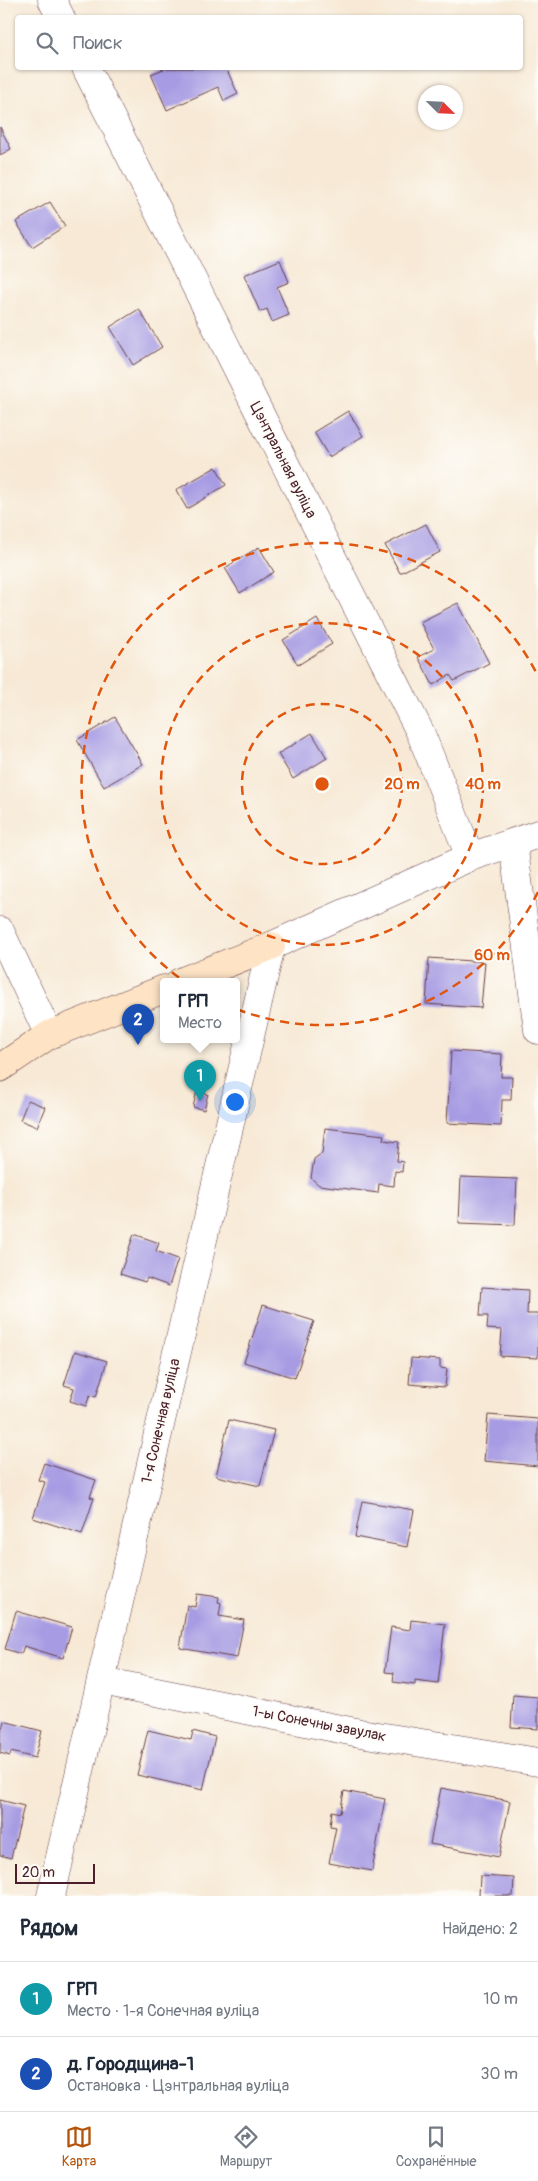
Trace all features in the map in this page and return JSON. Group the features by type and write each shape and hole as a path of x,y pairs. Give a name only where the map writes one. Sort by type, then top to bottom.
{"main road":[{"path":"190,978 271,946"},
{"path":"0,1068 49,1035 160,991"}],"street":[{"path":"52,0 60,15"},
{"name":"Цэнтральная вуліца","path":"87,70 421,734 470,857"},
{"path":"271,946 470,857 526,839 538,1030"},
{"path":"0,931 49,1035"},
{"name":"1-я Сонечная вуліца","path":"51,1896 271,946"},
{"name":"1-ы Сонечны завулак","path":"102,1681 360,1733 538,1762"}],"building":[{"path":"161,70 227,70 238,94 224,101 218,87 167,110 151,74"},
{"path":"0,127 11,149 0,155"},
{"path":"50,202 65,226 32,247 16,222"},
{"path":"280,260 289,282 277,287 289,315 272,322 267,309 260,312 244,275"},
{"path":"139,309 162,347 133,365 110,327"},
{"path":"348,411 363,436 329,457 314,432"},
{"path":"216,467 226,485 187,509 176,490"},
{"path":"426,524 440,552 400,573 385,545"},
{"path":"259,547 274,572 240,593 225,568"},
{"path":"458,603 489,663 454,681 450,675 433,685 418,657 434,649 420,622"},
{"path":"317,619 332,644 298,665 283,640"},
{"path":"115,717 143,764 104,787 77,740"},
{"path":"312,733 327,758 293,779 278,754"},
{"path":"429,958 485,962 481,1008 426,1004"},
{"path":"451,1051 502,1054 501,1077 512,1077 511,1100 502,1100 501,1126 447,1123"},
{"path":"197,1091 208,1094 204,1110 193,1107"},
{"path":"28,1100 45,1107 37,1127 20,1120"},
{"path":"325,1128 384,1135 383,1140 399,1142 397,1161 403,1162 402,1172 395,1171 394,1186 379,1184 378,1193 319,1185 311,1178 314,1159 322,1153"},
{"path":"461,1177 517,1179 515,1225 459,1223"},
{"path":"134,1234 159,1243 156,1251 178,1259 169,1286 147,1278 145,1282 120,1274"},
{"path":"482,1287 528,1290 527,1314 538,1314 538,1358 500,1356 502,1330 487,1329 488,1316 480,1316"},
{"path":"263,1305 314,1321 295,1378 244,1362"},
{"path":"75,1351 107,1361 96,1397 90,1395 86,1406 70,1401 74,1388 64,1385"},
{"path":"411,1358 440,1360 440,1368 447,1369 445,1387 409,1384"},
{"path":"488,1415 538,1419 538,1466 484,1461"},
{"path":"229,1420 274,1430 260,1486 216,1476"},
{"path":"44,1463 96,1480 90,1497 94,1498 82,1534 33,1518 45,1482 38,1480"},
{"path":"362,1501 414,1510 407,1547 355,1537"},
{"path":"197,1594 219,1597 218,1602 221,1603 219,1616 244,1620 237,1658 180,1648 187,1605 195,1607"},
{"path":"16,1611 72,1627 63,1658 24,1646 21,1654 5,1649"},
{"path":"411,1620 445,1624 438,1684 415,1681 415,1685 393,1682 394,1673 385,1672 391,1627 410,1630"},
{"path":"513,1695 538,1697 538,1729 511,1727"},
{"path":"4,1721 42,1731 35,1758 11,1752 10,1756 0,1753 0,1736"},
{"path":"148,1730 191,1740 193,1731 215,1737 203,1790 137,1775"},
{"path":"441,1788 510,1801 499,1857 430,1844"},
{"path":"344,1791 385,1799 372,1871 329,1863 336,1827 330,1826 332,1811 340,1813"},
{"path":"0,1800 24,1806 11,1858 0,1855"},
{"path":"480,1876 514,1878 513,1896 479,1896"}],"place":[{"name":"д. Городщина-1","path":"138,1045"},
{"name":"ГРП","path":"200,1101"}]}
